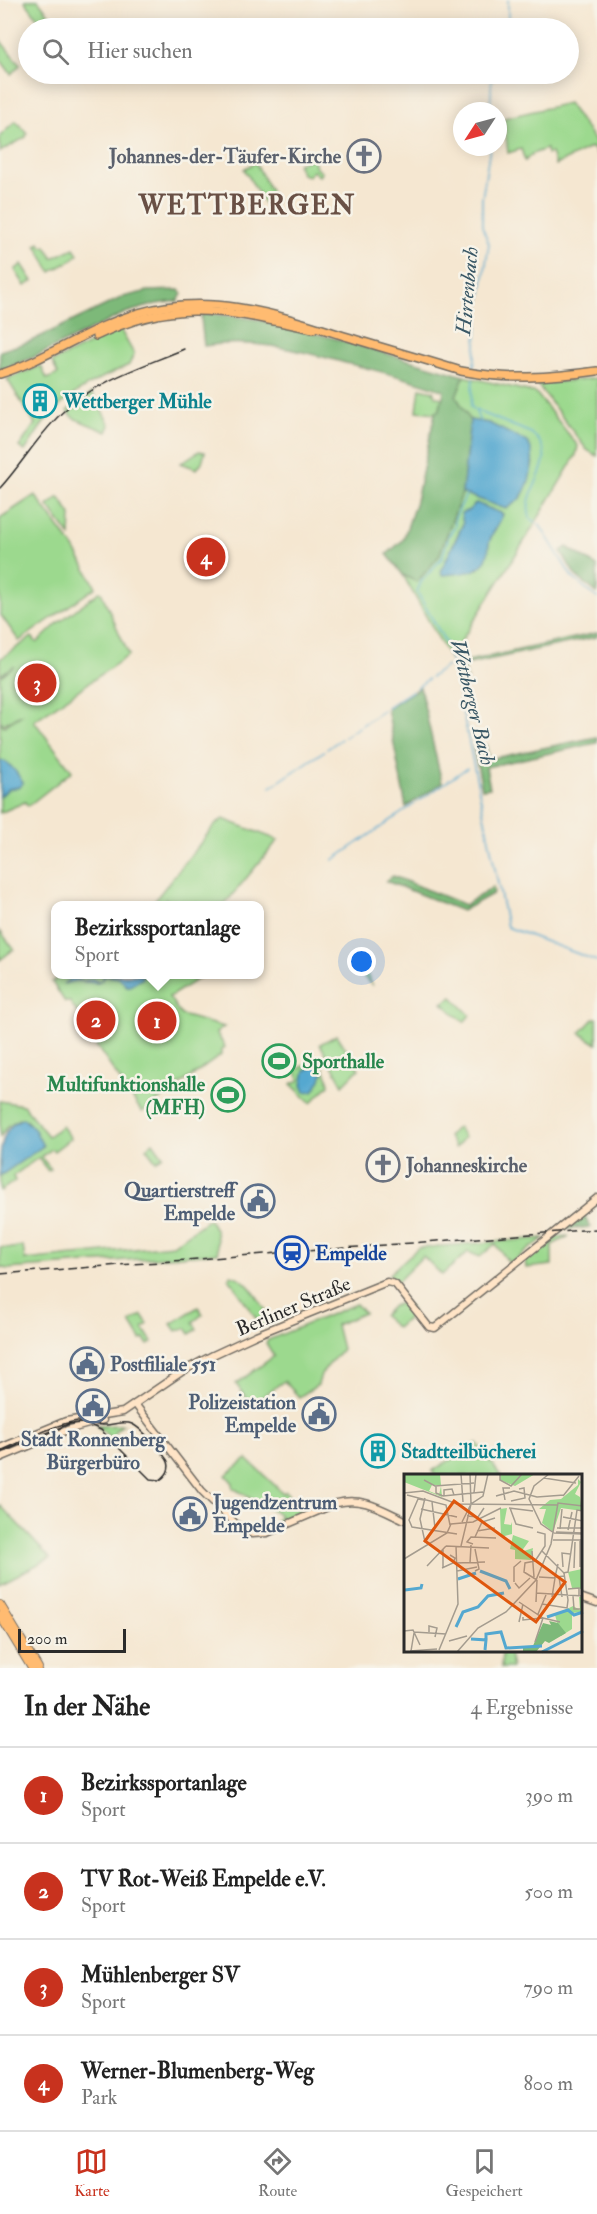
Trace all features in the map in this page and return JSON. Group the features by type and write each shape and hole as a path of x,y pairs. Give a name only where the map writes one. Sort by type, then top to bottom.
{"highway":[{"path":"0,1605 38,1668"},
{"path":"0,1615 32,1668"}],"main road":[{"path":"0,376 28,367 140,318 192,310 239,313 338,334 461,371 489,376 532,378 597,371"}],"street":[{"name":"Berliner Straße","path":"0,1458 85,1423 124,1415 183,1371 217,1353 387,1282 393,1283 432,1329 597,1198"},
{"name":"Berliner Straße","path":"0,1448 66,1421 119,1413 136,1406"},
{"path":"136,1406 202,1491 246,1532 257,1535 267,1533 349,1500 375,1505 404,1520"},
{"path":"582,1598 597,1603"}],"green space":[{"path":"38,0 52,18 38,18 25,1"},
{"path":"0,40 18,62 18,67 11,74 0,59"},
{"path":"568,103 597,144 597,154 592,147 555,165 551,153 547,154 546,149 532,154 525,161 521,149 508,153 507,117"},
{"path":"16,121 27,133 26,137 0,152 0,136"},
{"path":"313,158 316,167 322,173 319,176 313,171 308,176 302,174 297,164"},
{"path":"255,162 276,201 267,208 244,169"},
{"path":"40,243 42,247 46,246 53,258 74,248 78,254 51,272 36,245"},
{"path":"22,264 33,281 25,286 15,270"},
{"path":"179,290 182,294 178,301 156,304 125,313 32,358 0,370 0,351 31,341 123,297 148,291"},
{"path":"204,313 255,319 333,338 464,376 456,396 470,420 462,493 439,556 417,582 403,575 387,554 403,540 416,501 435,413 440,409 444,391 397,376 278,347 242,344 204,346 201,318"},
{"path":"120,329 134,354 129,365 74,394 46,420 25,451 19,447 35,424 7,379 41,366 47,379 58,374 52,362"},
{"path":"464,376 536,393 578,446 576,455 530,532 450,659 403,575 417,582 439,556 462,493 506,509 522,497 533,463 489,423 470,420 456,396","holes":["476,503 503,514 491,537 484,561 478,569 442,569 469,510"]},
{"path":"597,378 597,456 587,450 537,384"},
{"path":"420,388 433,391 435,396 442,398 440,409 435,413 417,411"},
{"path":"92,393 110,425 107,432 73,418 67,411"},
{"path":"199,451 205,452 197,469 181,463"},
{"path":"35,495 74,548 96,587 19,641 0,614 0,518"},
{"path":"59,497 71,515 70,536 48,506"},
{"path":"210,544 219,558 201,570 192,556"},
{"path":"567,547 597,566 597,593 575,575 561,551"},
{"path":"101,592 129,655 34,721 72,771 28,806 25,802 0,813 0,722 4,726 23,714 3,724 0,719 0,677 14,666 0,675 0,659 32,637 37,643 58,623"},
{"path":"597,633 597,637 464,665 467,680 458,681 454,664"},
{"path":"420,687 442,783 406,807 387,708"},
{"path":"597,737 597,743 486,767 490,788 482,789 474,748 486,745 489,759"},
{"path":"223,819 278,840 227,901 168,901 165,898 167,901 154,901 214,826"},
{"path":"393,876 465,905 493,887 494,893 462,911 386,881"},
{"path":"0,931 14,949 0,960"},
{"path":"354,957 358,958 373,986 349,963"},
{"path":"57,979 198,979 169,997 181,1015 224,1027 216,1032 225,1047 221,1055 142,1112 84,1028 86,1026 70,1002 65,1002 52,982"},
{"path":"452,997 470,1015 464,1022 442,1003"},
{"path":"594,1018 597,1018 597,1044 580,1033"},
{"path":"337,1035 359,1069 343,1085 320,1044"},
{"path":"319,1057 329,1085 311,1103 291,1084 300,1080 295,1071"},
{"path":"0,1101 23,1105 48,1136 62,1126 71,1138 54,1151 52,1149 41,1157 51,1169 48,1171 38,1158 13,1176 15,1181 0,1191 0,1176 43,1146 27,1120 20,1118 9,1125 0,1137"},
{"path":"458,1127 464,1138 455,1148 448,1136"},
{"path":"153,1142 163,1156 156,1161 146,1148"},
{"path":"584,1213 590,1227 566,1229 566,1227"},
{"path":"209,1219 216,1231 218,1253 8,1269 0,1267 0,1247 23,1246 25,1260 173,1245"},
{"path":"569,1236 552,1245 552,1265 526,1268 525,1260 556,1237"},
{"path":"544,1238 510,1264 495,1244 480,1257 468,1252 442,1275 423,1256 397,1282 389,1274 418,1248"},
{"path":"231,1275 238,1277 256,1294 274,1323 262,1327 229,1278"},
{"path":"404,1302 412,1311 410,1316 397,1328 383,1316 393,1306"},
{"path":"356,1304 364,1313 336,1325 342,1349 321,1374 318,1385 299,1397 284,1381 251,1405 236,1384 274,1356 266,1343 268,1340"},
{"path":"198,1307 203,1314 193,1322 197,1329 190,1334 186,1328 176,1331 171,1324"},
{"path":"142,1315 148,1324 143,1328 152,1342 148,1345 144,1339 141,1340 130,1322"},
{"path":"123,1425 116,1430 112,1439 97,1426"},
{"path":"477,1443 500,1474 434,1474 432,1471"},
{"path":"247,1459 283,1493 286,1491 292,1502 303,1513 279,1523 276,1521 280,1516 275,1511 233,1488 233,1483 226,1475"},
{"path":"0,1507 50,1558 0,1584"},
{"path":"502,1653 509,1653 512,1668 501,1668"}],"water":[{"path":"470,420 489,423 527,442 530,447 532,470 527,485 520,499 506,509 462,493"},
{"path":"476,503 503,514 490,540 485,561 470,572 443,575 442,569 463,524 461,513 469,510"},
{"path":"0,760 16,772 23,783 19,787 8,789 0,797"},
{"path":"70,979 83,981 92,979 98,982 102,980 98,983 75,981 63,984"},
{"path":"120,979 141,979 128,987"},
{"path":"316,1066 323,1072 321,1080 313,1091 305,1092 302,1085 305,1070"},
{"path":"23,1118 35,1130 43,1146 0,1176 3,1141 10,1127"}],"waterway":[{"name":"Hirtenbach","path":"508,0 508,18"},
{"name":"Hirtenbach","path":"490,102 491,84"},
{"name":"Hirtenbach","path":"474,367 479,309 489,244 482,226 482,199 489,156"},
{"name":"Hirtenbach","path":"473,378 471,407 531,433 541,443 544,454 543,464 528,509 531,520 536,522"},
{"name":"Wettberger Bach","path":"475,410 481,424"},
{"name":"Wettberger Bach","path":"466,495 455,518 455,527 449,535 442,558 421,582 417,592 447,645 453,665 507,927 597,961"},
{"name":"Hirtenbach","path":"539,524 572,577 597,598"},
{"path":"431,677 447,666"},
{"path":"416,688 428,679"},
{"path":"387,707 412,691"},
{"path":"362,725 384,710"},
{"path":"344,737 359,727"},
{"path":"327,749 341,739"},
{"path":"271,787 324,751"},
{"path":"333,860 467,768"}],"tram line":[{"path":"0,488 48,428 78,399 107,382 184,349"},
{"path":"0,1451 48,1429 68,1423 81,1421 105,1425 126,1422 136,1426 145,1434 165,1457 169,1466 166,1475 160,1480 150,1479 101,1430 85,1423 69,1424 0,1453"}],"railway":[{"path":"0,1274 597,1229"}],"place":[{"name":"Johannes-der-Täufer-Kirche","path":"364,156"},
{"name":"Wettberger Mühle","path":"40,401"},
{"name":"Werner-Blumenberg-Weg","path":"206,557"},
{"name":"Mühlenberger SV","path":"37,683"},
{"name":"TV Rot-Weiß Empelde e.V.","path":"96,1020"},
{"name":"Bezirkssportanlage","path":"157,1021"},
{"name":"Sporthalle","path":"279,1061"},
{"name":"Multifunktionshalle (MFH)","path":"228,1095"},
{"name":"Johanneskirche","path":"383,1165"},
{"name":"Quartierstreff Empelde","path":"258,1201"},
{"name":"Empelde","path":"292,1253"},
{"name":"Postfiliale 551","path":"87,1364"},
{"name":"Stadt Ronnenberg Bürgerbüro","path":"93,1406"},
{"name":"Polizeistation Empelde","path":"319,1414"},
{"name":"Stadtteilbücherei","path":"378,1451"},
{"name":"Jugendzentrum Empelde","path":"190,1514"}],"district":[{"name":"WETTBERGEN","path":"247,205"}]}
